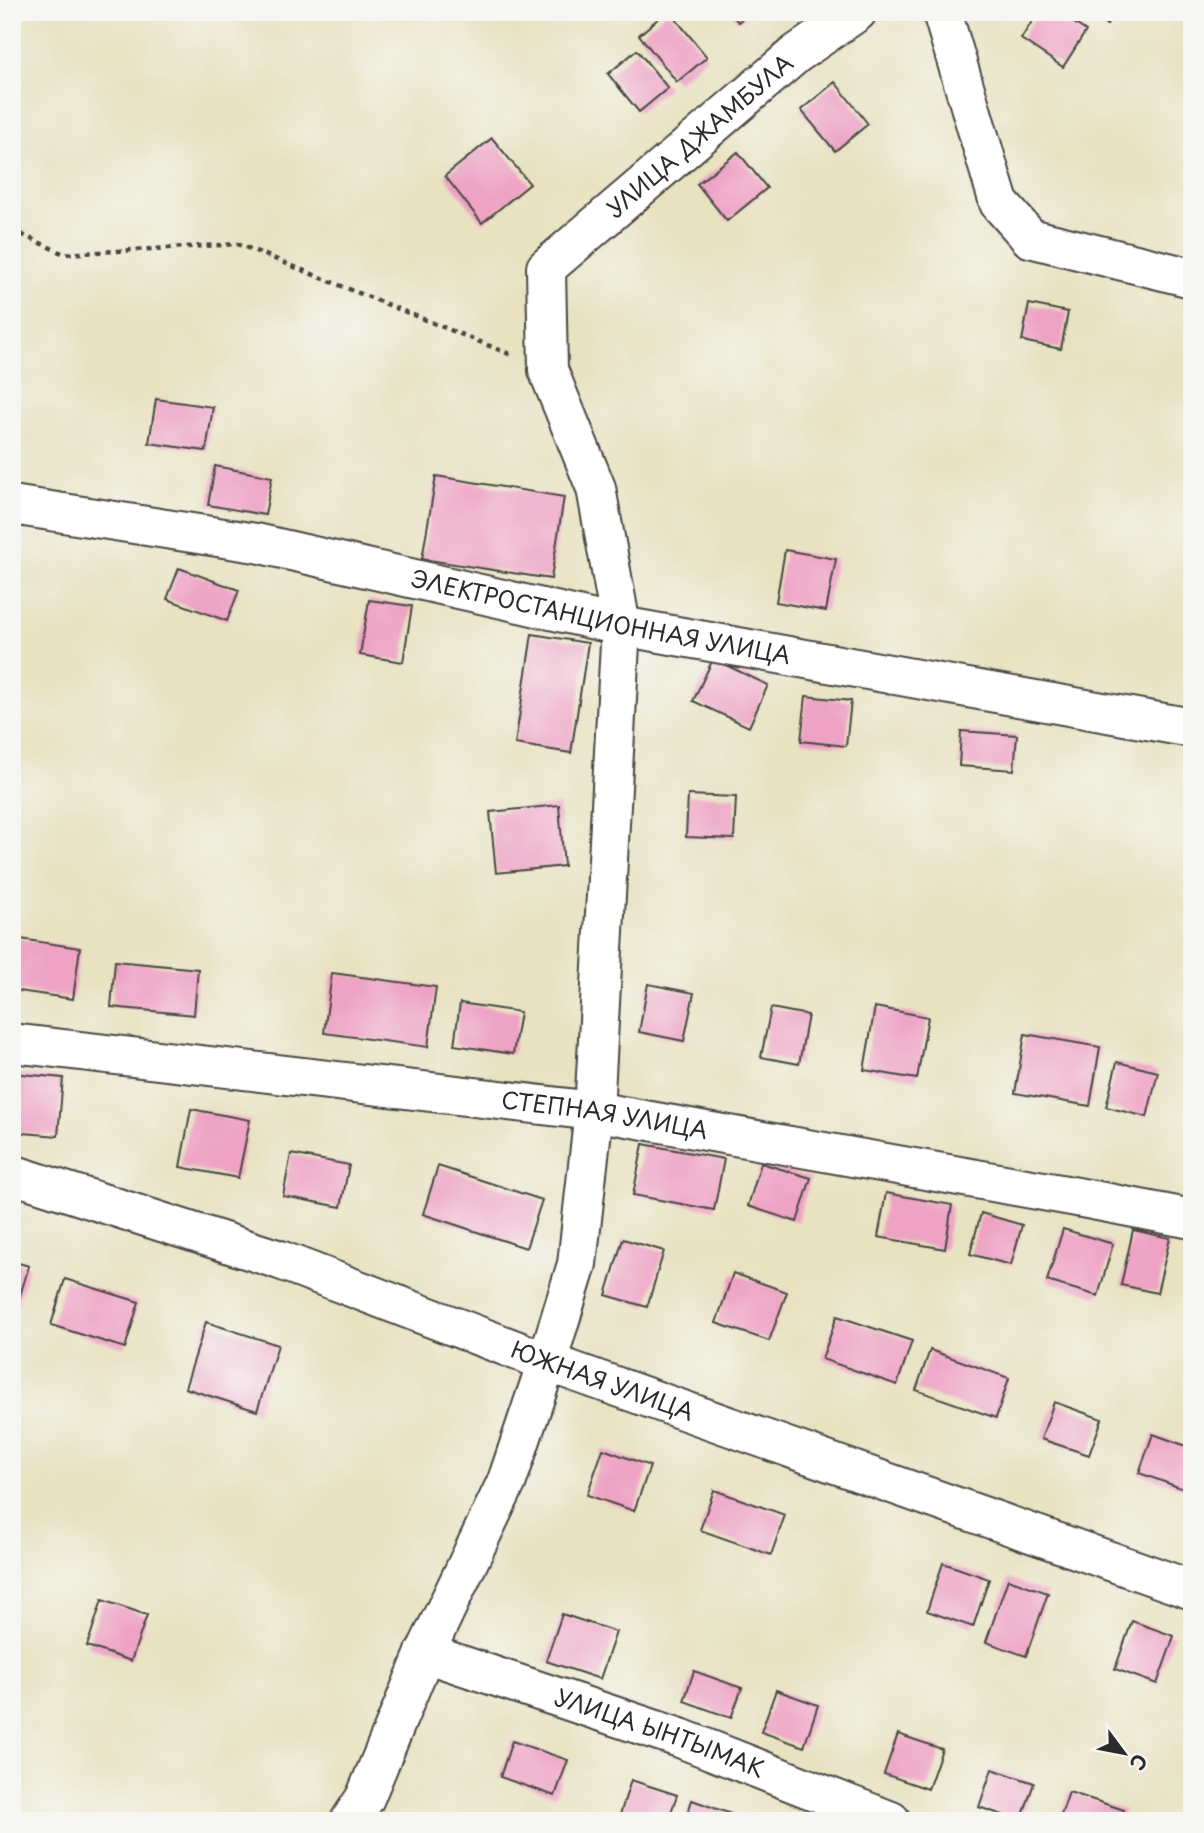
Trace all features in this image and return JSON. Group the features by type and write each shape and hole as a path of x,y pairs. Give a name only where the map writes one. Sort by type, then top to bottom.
{"street":[{"name":"УЛИЦА ДЖАМБУЛА","path":"548,370 546,268 796,54 857,12"},
{"path":"942,12 999,204 1030,238 1192,278"},
{"path":"350,1821 365,1798 425,1653 507,1481 577,1264 594,1111 621,626 596,488 548,370"},
{"name":"ЭЛЕКТРОСТАНЦИОННАЯ УЛИЦА","path":"12,505 256,543 621,626 1192,728"},
{"name":"СТЕПНАЯ УЛИЦА","path":"12,1043 594,1111 1192,1219"},
{"name":"ЮЖНАЯ УЛИЦА","path":"12,1174 280,1260 547,1362 1192,1590"},
{"name":"УЛИЦА ЫНТЫМАК","path":"425,1653 680,1738 891,1821"}],"path":[{"path":"12,230 64,254 238,244 548,370"}],"building":[{"path":"666,12 670,12 707,57 677,82 639,35"},
{"path":"730,12 751,12 738,22"},
{"path":"1038,12 1058,12 1086,31 1063,67 1021,39"},
{"path":"1087,12 1114,12 1107,25"},
{"path":"637,50 668,88 639,112 608,74"},
{"path":"835,82 868,124 835,151 801,110"},
{"path":"492,138 530,184 482,223 445,176"},
{"path":"738,152 767,188 727,221 697,184"},
{"path":"1029,304 1068,312 1061,349 1022,341"},
{"path":"156,399 213,407 206,451 149,443"},
{"path":"215,466 272,477 265,515 208,505"},
{"path":"436,476 564,497 551,579 422,559"},
{"path":"785,550 836,559 826,611 776,602"},
{"path":"179,568 239,590 227,621 167,599"},
{"path":"369,600 412,606 403,662 360,655"},
{"path":"532,634 588,643 571,753 515,744"},
{"path":"713,659 768,685 749,727 693,701"},
{"path":"806,696 851,701 846,746 801,741"},
{"path":"961,731 1017,735 1014,770 959,766"},
{"path":"688,795 736,797 734,839 686,837"},
{"path":"559,805 564,866 496,873 490,812"},
{"path":"14,938 80,948 73,999 12,990"},
{"path":"115,961 198,969 194,1015 111,1007"},
{"path":"332,973 436,987 428,1047 324,1033"},
{"path":"648,984 694,993 684,1041 639,1032"},
{"path":"460,1003 520,1012 513,1054 454,1045"},
{"path":"875,1007 928,1017 917,1079 864,1070"},
{"path":"771,1008 808,1015 799,1064 761,1057"},
{"path":"1025,1034 1100,1047 1090,1106 1015,1093"},
{"path":"1117,1062 1158,1072 1147,1117 1106,1107"},
{"path":"12,1073 63,1078 58,1136 12,1132"},
{"path":"191,1109 250,1120 238,1178 180,1167"},
{"path":"643,1144 724,1159 714,1210 633,1195"},
{"path":"291,1154 349,1165 341,1207 283,1196"},
{"path":"761,1163 811,1178 797,1222 748,1206"},
{"path":"438,1166 542,1200 526,1248 423,1214"},
{"path":"886,1193 952,1205 945,1249 878,1237"},
{"path":"981,1213 1022,1225 1011,1265 970,1254"},
{"path":"1063,1229 1113,1244 1098,1296 1047,1281"},
{"path":"1133,1230 1170,1238 1157,1293 1121,1285"},
{"path":"623,1239 664,1251 647,1307 606,1295"},
{"path":"12,1261 29,1266 15,1312 12,1311"},
{"path":"733,1273 787,1292 769,1341 716,1323"},
{"path":"65,1279 139,1302 125,1348 51,1325"},
{"path":"837,1316 912,1341 897,1385 822,1359"},
{"path":"206,1322 278,1345 257,1411 185,1388"},
{"path":"930,1350 1009,1378 996,1418 916,1390"},
{"path":"1054,1402 1102,1419 1089,1455 1041,1439"},
{"path":"1153,1434 1192,1448 1192,1492 1139,1473"},
{"path":"603,1449 650,1466 634,1511 587,1495"},
{"path":"714,1490 785,1515 771,1555 700,1530"},
{"path":"943,1563 989,1579 973,1627 927,1611"},
{"path":"1008,1579 1048,1593 1026,1656 986,1642"},
{"path":"102,1600 147,1615 131,1661 87,1646"},
{"path":"562,1614 616,1632 600,1679 546,1661"},
{"path":"1132,1621 1174,1636 1157,1684 1115,1669"},
{"path":"694,1671 742,1688 731,1718 684,1701"},
{"path":"776,1690 818,1705 804,1747 761,1732"},
{"path":"898,1734 942,1749 928,1789 884,1774"},
{"path":"512,1741 568,1760 555,1796 500,1777"},
{"path":"992,1769 1034,1783 1021,1821 979,1807"},
{"path":"631,1780 677,1795 668,1821 618,1821"},
{"path":"1069,1792 1124,1810 1120,1821 1059,1821"},
{"path":"692,1800 734,1815 732,1821 685,1821"}]}
